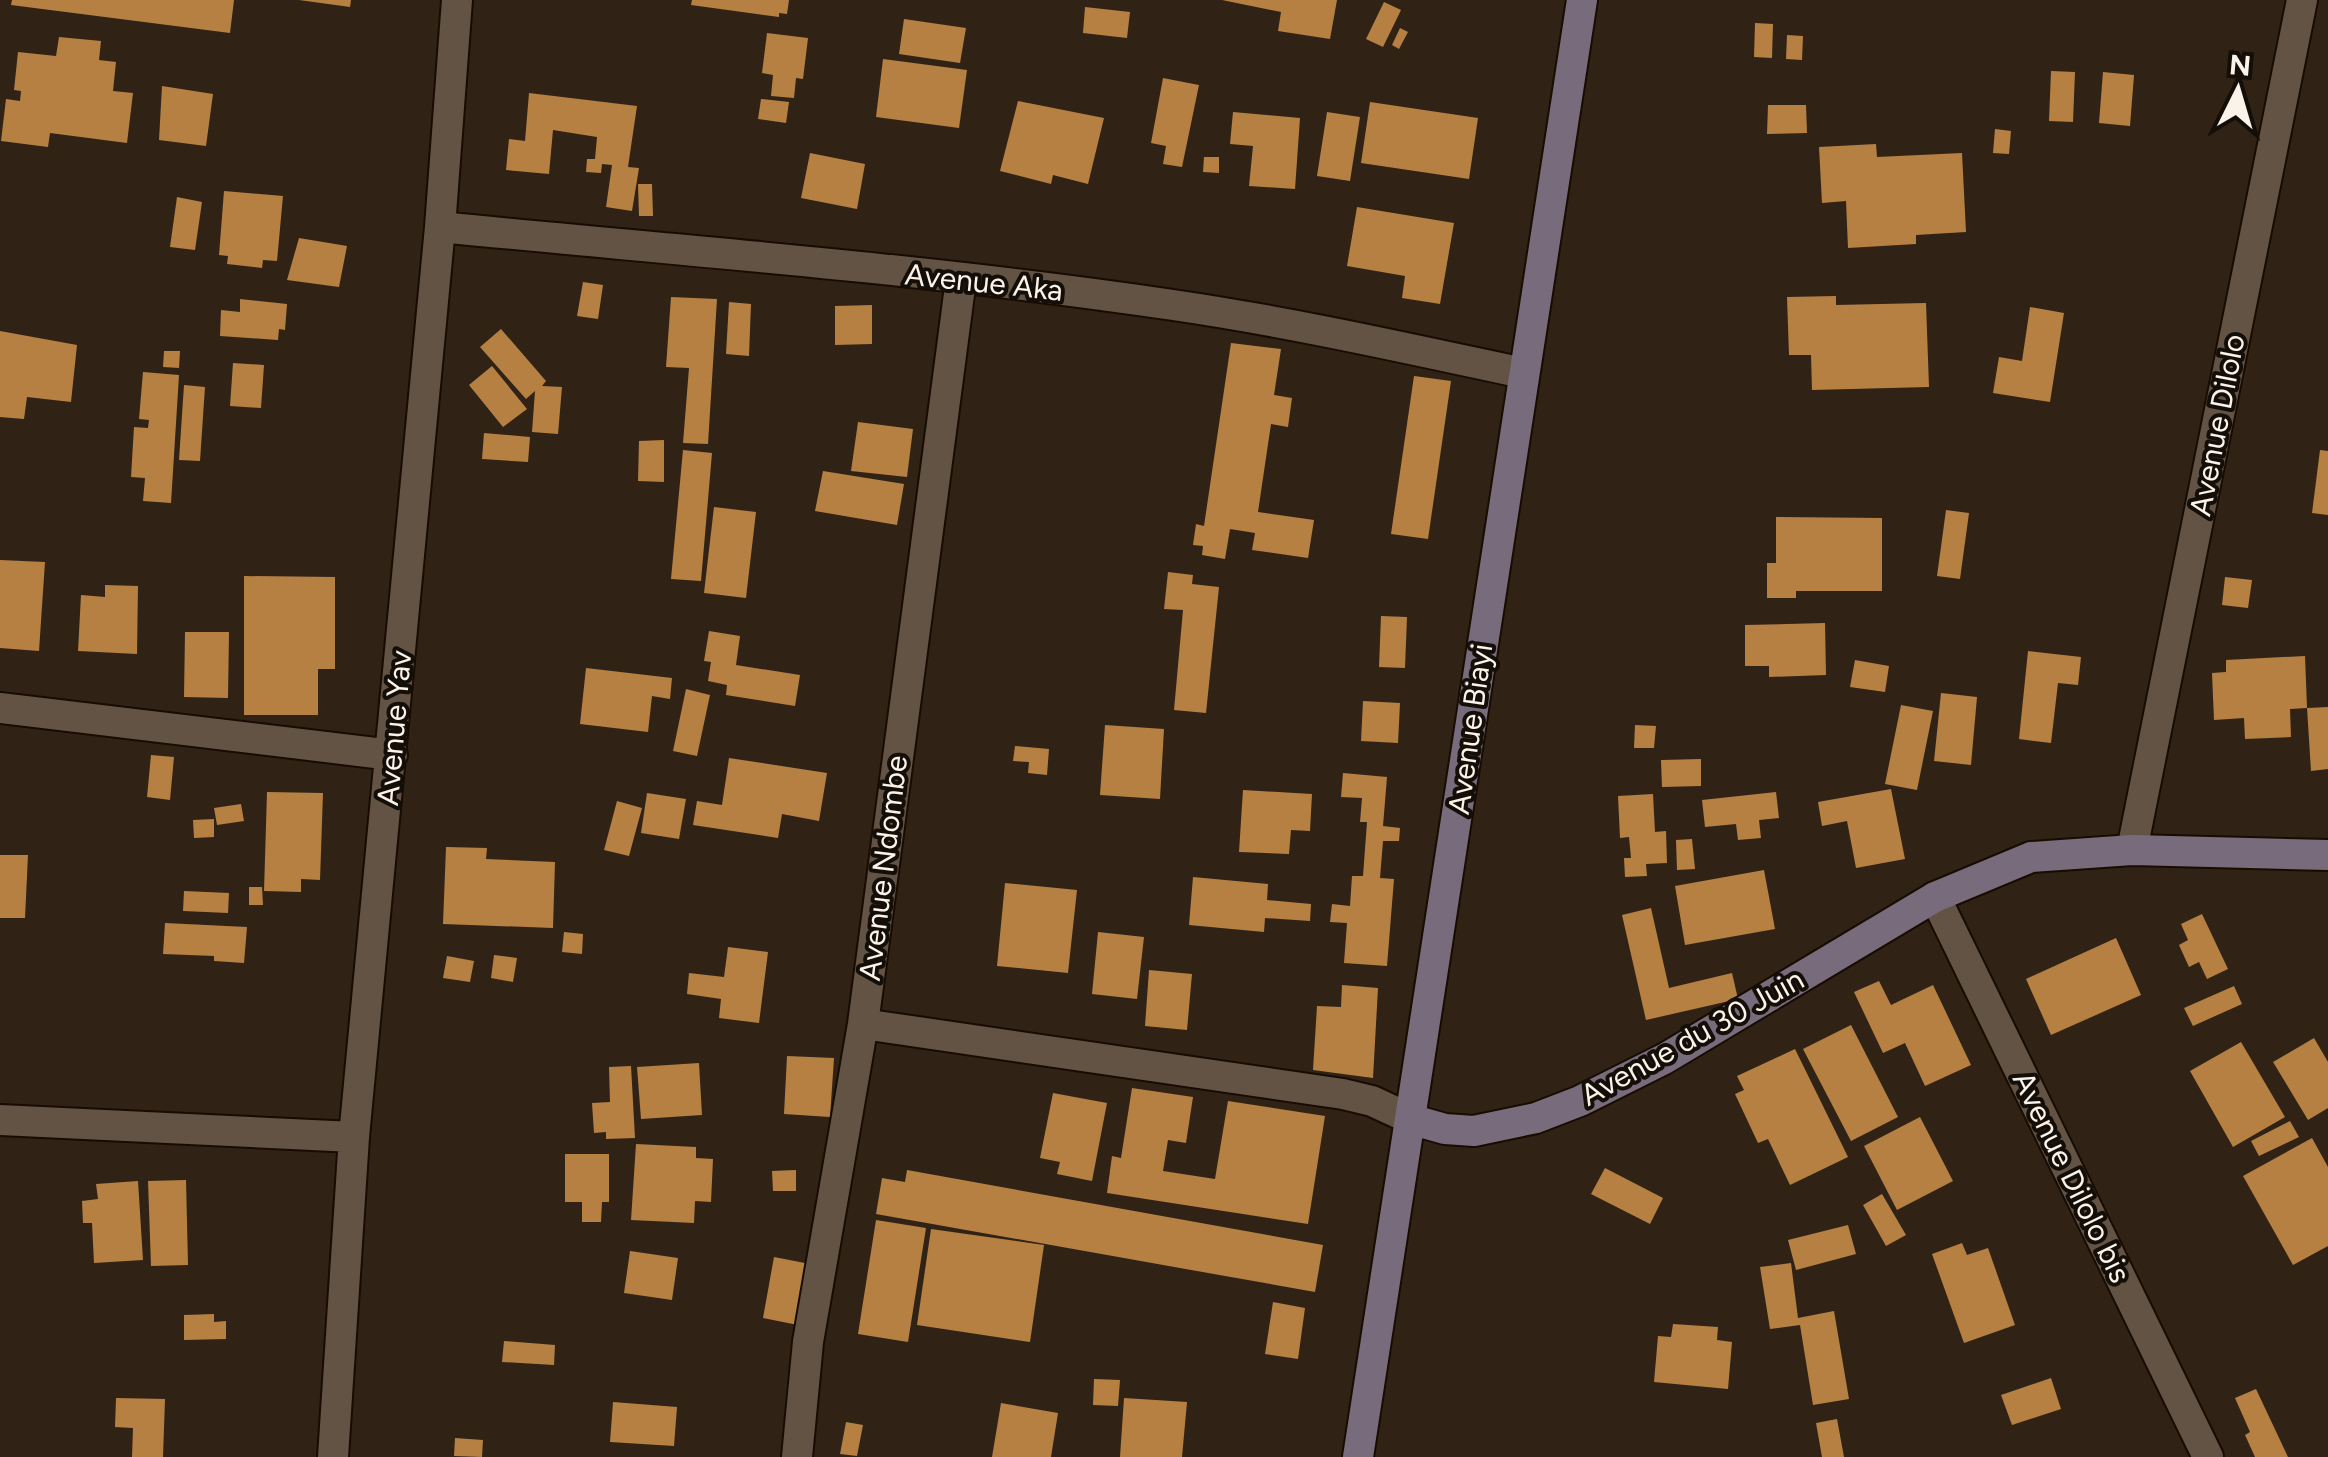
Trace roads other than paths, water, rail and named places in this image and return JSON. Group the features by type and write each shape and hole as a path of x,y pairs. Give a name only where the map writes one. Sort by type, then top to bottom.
{"street":[{"name":"Avenue Yav","path":"332,1457 354,1136 440,227 457,0"},
{"name":"Avenue Biayi","path":"1358,1457 1413,1120 1522,373 1582,0"},
{"name":"Avenue Dilolo","path":"2132,850 2302,0"},
{"name":"Avenue Aka","path":"440,227 961,278 1297,325 1522,373"},
{"name":"Avenue Ndombe","path":"797,1457 814,1303 862,1024 961,278"},
{"path":"0,708 392,754"},
{"name":"Avenue du 30 Juin","path":"862,1024 1343,1094 1372,1100 1413,1120 1446,1129 1474,1130 1536,1118 1664,1060 1935,897 2031,857 2132,850 2328,855"},
{"name":"Avenue Dilolo bis","path":"1935,897 2208,1457"},
{"path":"0,1120 354,1136"}]}
